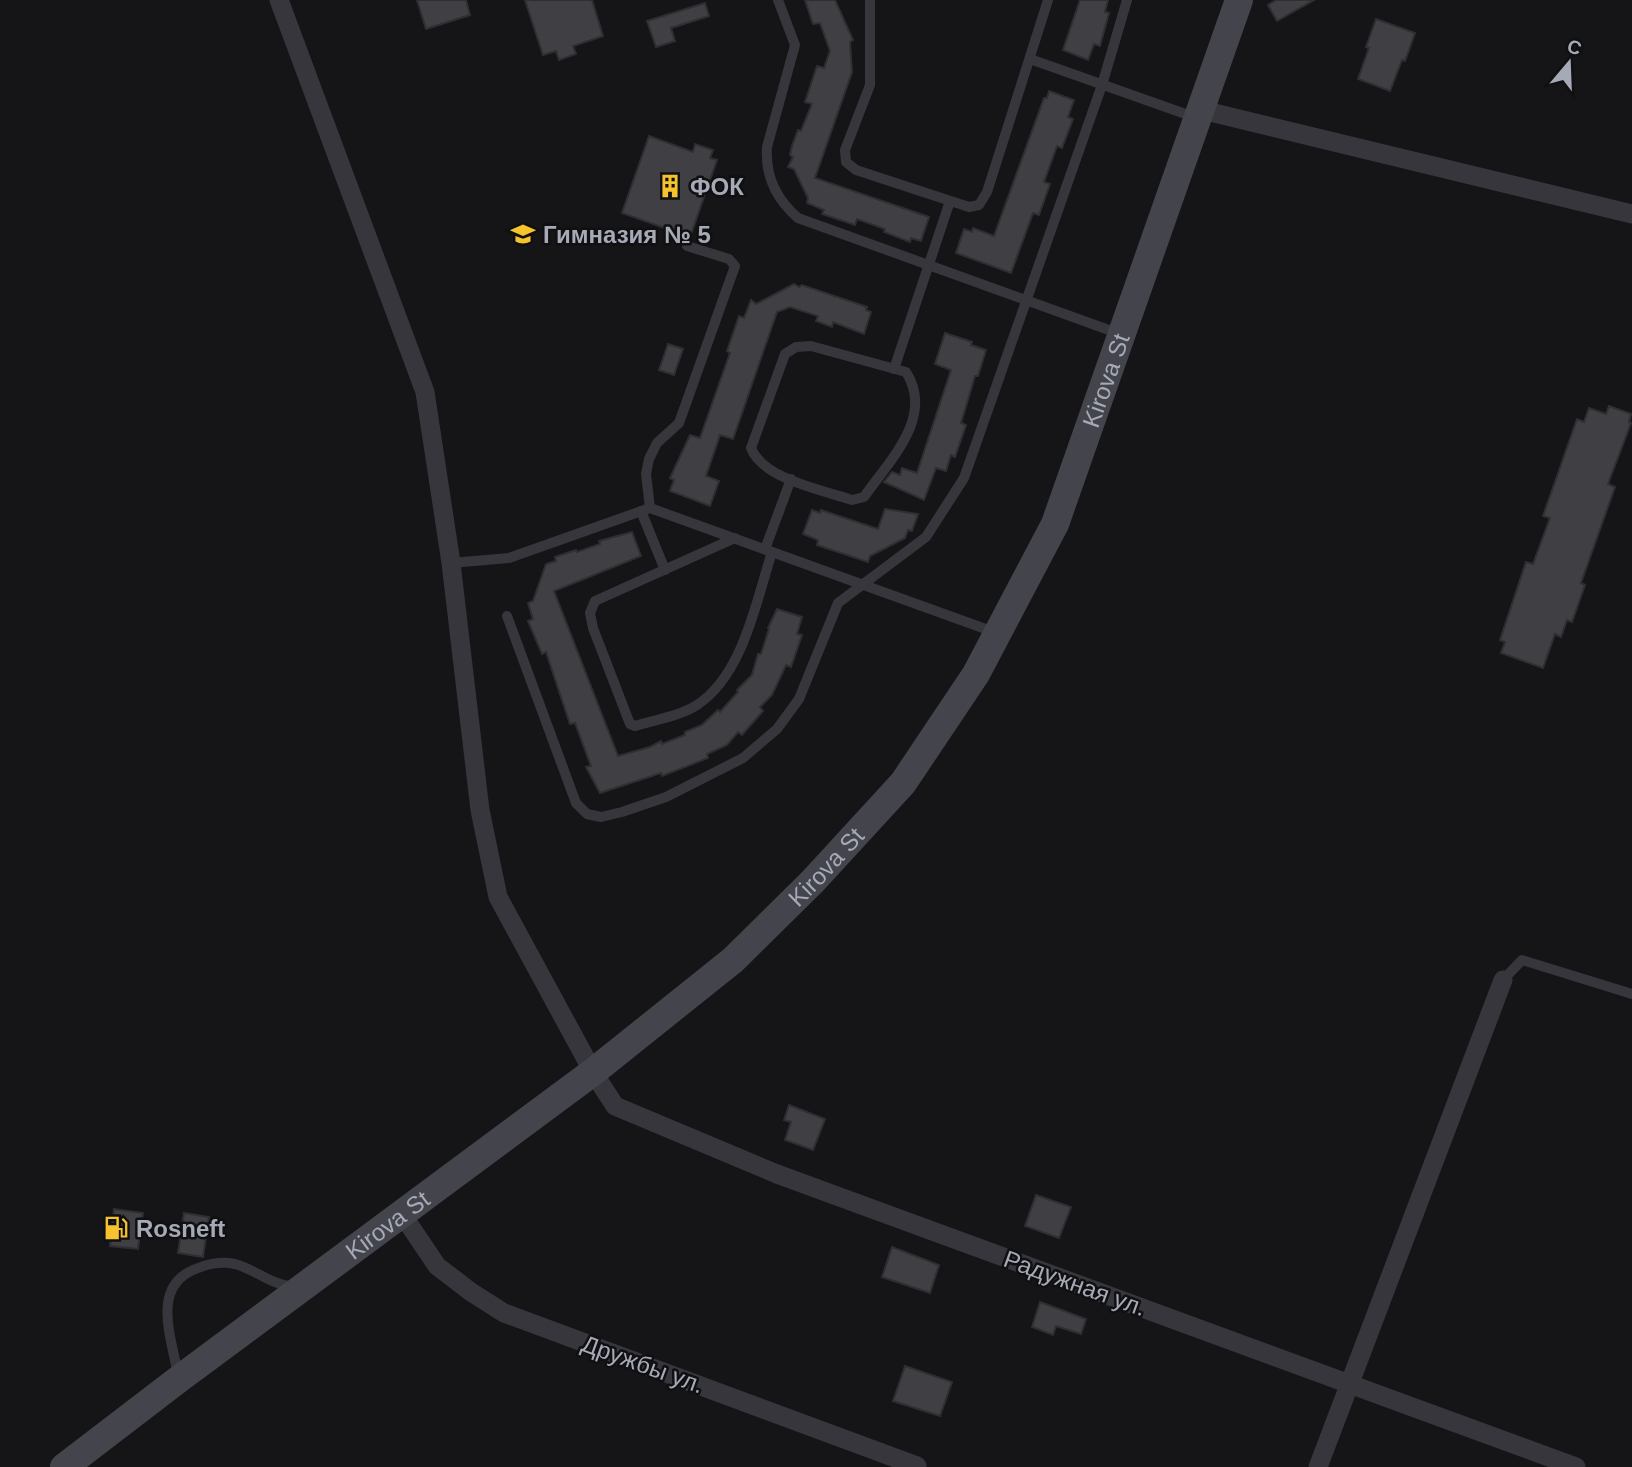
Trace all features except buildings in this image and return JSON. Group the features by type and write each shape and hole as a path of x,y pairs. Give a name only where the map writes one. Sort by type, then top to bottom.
{"main road":[{"name":"Kirova St","path":"64,1467 593,1072 733,960 813,881 903,783 976,674 1055,524 1239,0"}],"street":[{"name":"Радужная ул.","path":"279,0 425,392 451,563 480,810 498,897 593,1072 615,1106 764,1169 1576,1467"},
{"path":"1200,114 1632,214"},
{"path":"1318,1467 1503,981"},
{"name":"Дружбы ул.","path":"402,1214 437,1266 504,1313 917,1466"}],"lane":[{"path":"778,0 795,45 767,146 766,162 776,194 798,218 1122,335"},
{"path":"870,0 870,85 845,150 846,162 856,170 969,207 979,205 987,192 1048,0"},
{"path":"506,616 576,803 587,814 601,817 622,812 677,791 743,758 777,729 799,699 838,603 926,537 964,478 1102,85 1128,0"},
{"path":"1030,59 1102,85 1200,114"},
{"path":"894,369 950,201"},
{"path":"665,570 646,509 649,458 657,443 679,423 735,266 729,260 687,246"},
{"path":"811,346 906,372 912,381 916,408 910,432 864,497 852,500 791,479 768,471 754,457 751,449 785,354 796,347 811,346"},
{"path":"735,538 595,601 590,613 593,628 630,724 635,726 695,707 716,690 734,663 745,636 791,479"},
{"path":"451,563 509,558 646,509 735,538 997,634"},
{"path":"1503,981 1522,960 1632,994"},
{"path":"179,1379 167,1325 168,1296 182,1275 210,1262 235,1265 277,1285 302,1288"}],"place":[{"name":"ФОК","path":"670,186"},
{"name":"Гимназия № 5","path":"523,234"},
{"name":"Rosneft","path":"116,1228"}]}
